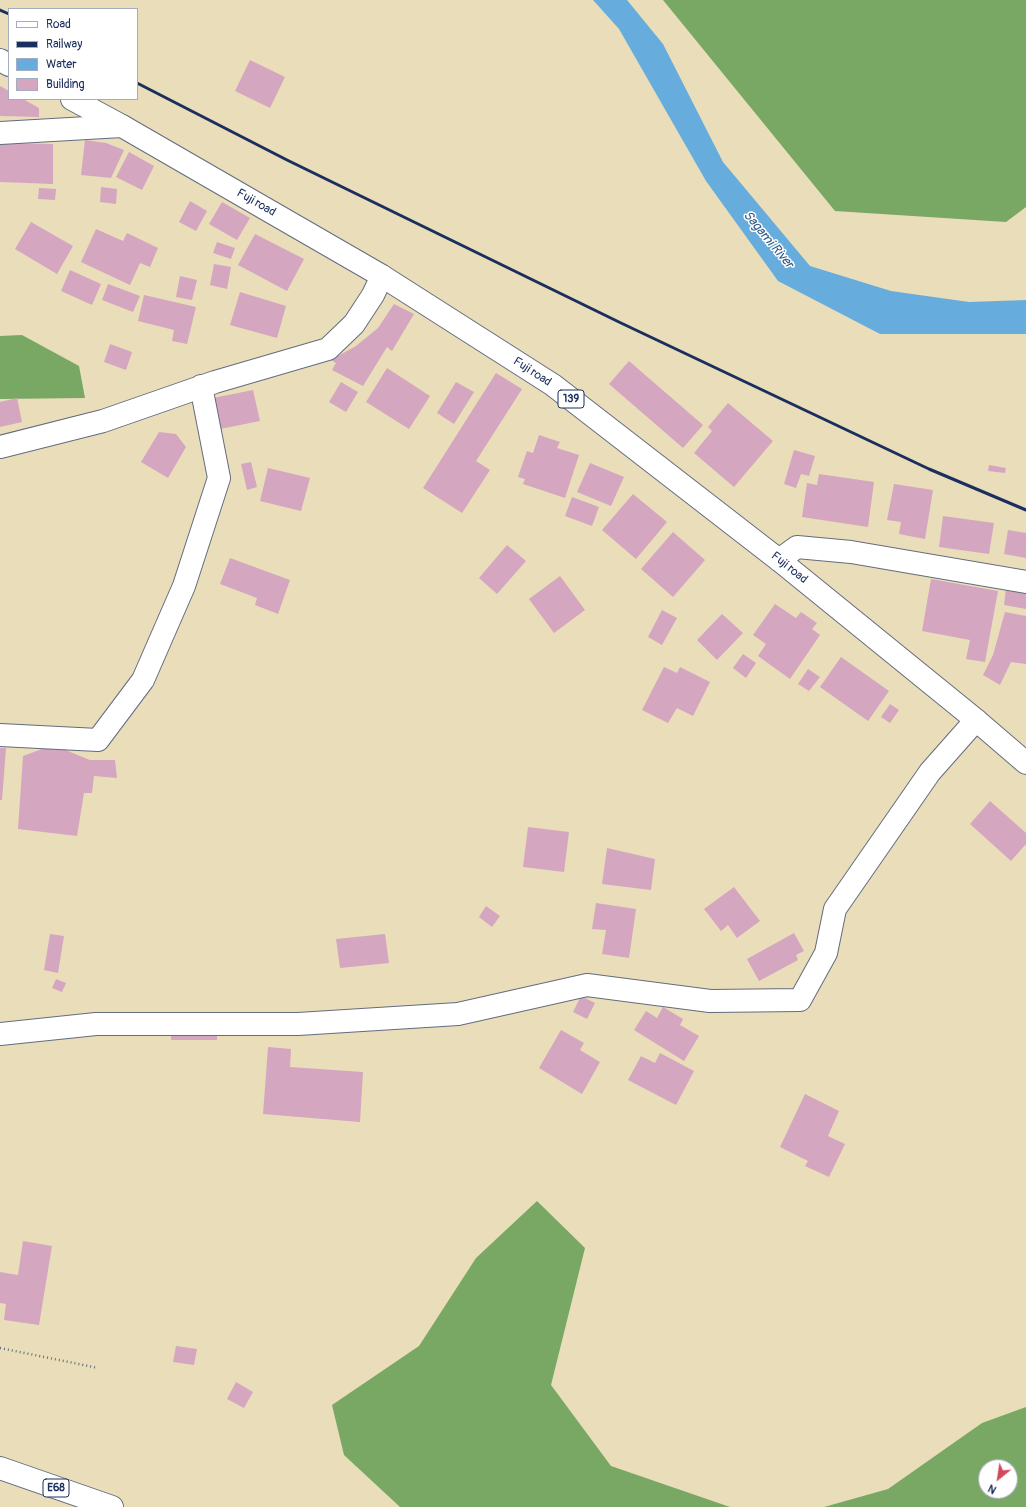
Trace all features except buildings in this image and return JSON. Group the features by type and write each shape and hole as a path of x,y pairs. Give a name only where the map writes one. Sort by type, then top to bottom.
{"main road":[{"name":"Fuji road","path":"74,100 122,126 382,276 553,385 779,560 976,720 1026,763"},
{"path":"0,133 122,126"},
{"path":"0,447 104,421 201,386 328,349 354,324 373,295 382,276"},
{"path":"0,736 98,740 143,680 184,586 219,478 201,386"},
{"path":"779,560 796,547 851,552 1026,582"},
{"path":"0,1034 96,1024 298,1024 458,1014 587,985 710,1001 800,1000 826,953 835,909 930,772 976,720"},
{"name":"E68","path":"0,1468 112,1507"}],"path":[{"path":"0,1348 98,1368"}],"green space":[{"path":"663,0 1026,0 1026,207 1006,222 835,211"},
{"path":"22,335 79,366 85,398 0,399 0,336"},
{"path":"537,1201 585,1248 551,1385 611,1466 730,1507 400,1507 344,1455 332,1405 419,1346 476,1258"},
{"path":"1026,1407 1026,1507 824,1507 888,1489 982,1423"}],"water":[{"name":"Sagami River","path":"593,0 627,0 663,44 723,162 810,266 891,291 969,302 1026,300 1026,334 880,334 778,281 706,181 619,29"}],"railway":[{"path":"0,10 8,14"},
{"path":"138,84 287,160 621,323 929,469 1026,510"}]}
